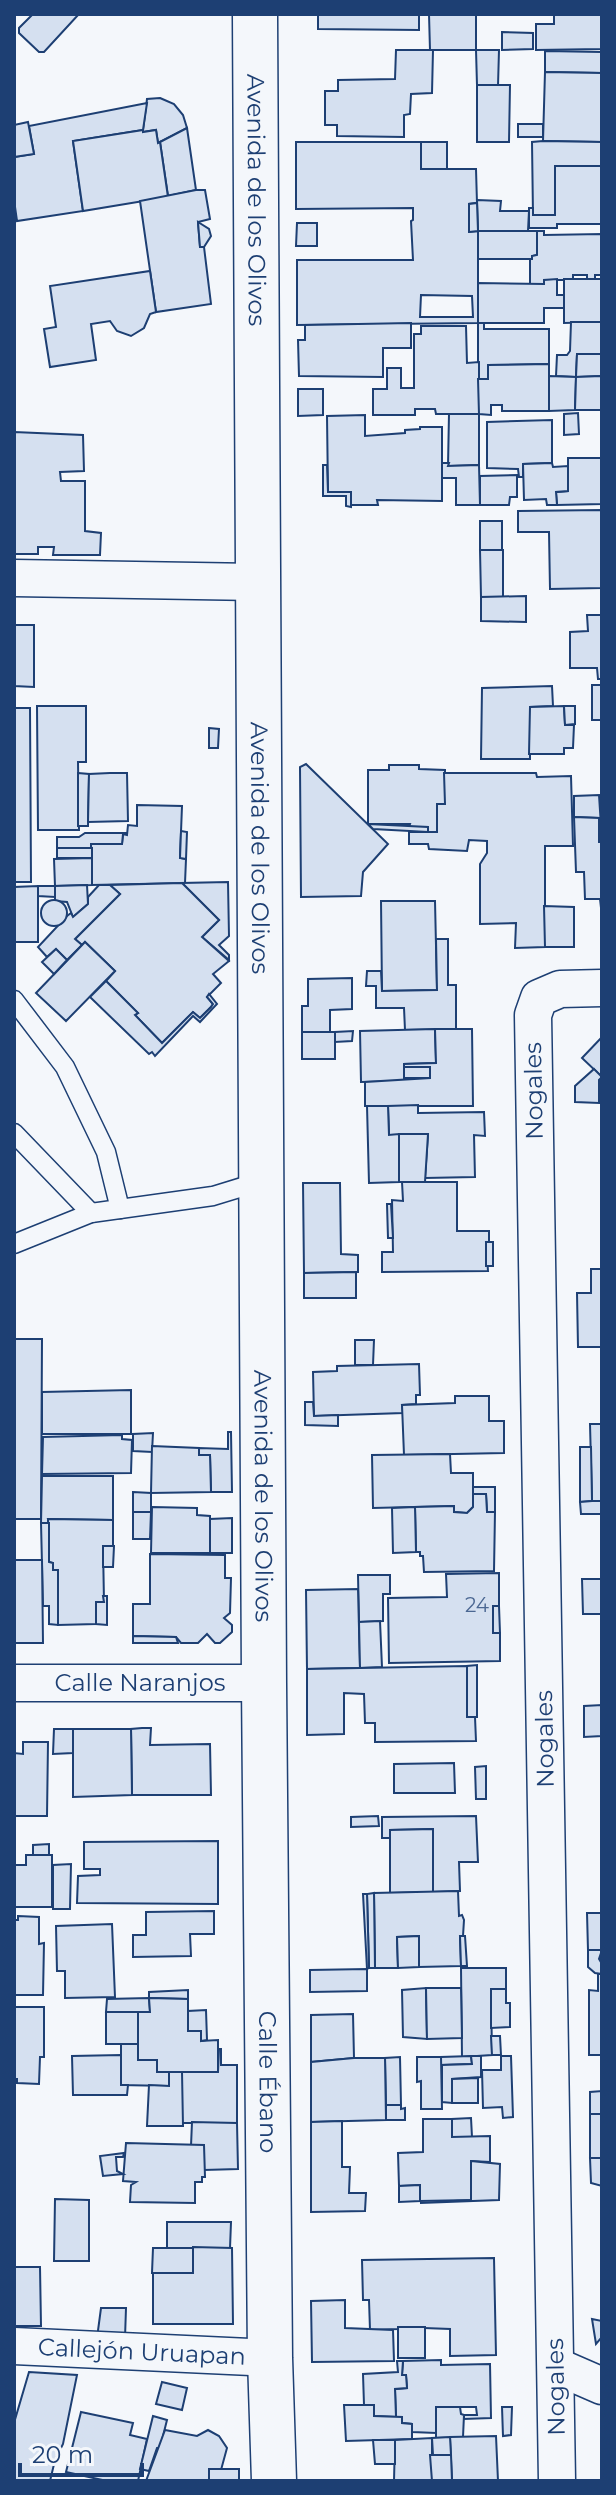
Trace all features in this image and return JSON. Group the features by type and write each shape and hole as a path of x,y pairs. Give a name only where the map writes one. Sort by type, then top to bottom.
{"street":[{"name":"Avenida de los Olivos","path":"255,14 264,1683"},
{"path":"14,578 259,582"},
{"name":"Nogales","path":"557,2481 533,1015 539,998 560,989 602,988"},
{"name":"Calle Naranjos","path":"14,1683 264,1683"},
{"name":"Calle Ébano","path":"264,1683 270,2358 274,2481"},
{"name":"Callejón Uruapan","path":"14,2346 270,2358"},
{"path":"556,2366 602,2386"}],"lane":[{"path":"14,1000 65,1067 106,1152 120,1209"},
{"path":"14,1133 91,1213"},
{"path":"14,1244 91,1213 213,1196 262,1181"}],"building":[{"path":"33,14 79,14 44,52 39,52 19,33 19,28"},
{"path":"318,14 419,14 419,30 318,29"},
{"path":"429,14 476,14 476,50 430,50"},
{"path":"554,14 602,14 602,49 536,50 536,24 554,24"},
{"path":"502,32 533,33 533,49 502,50"},
{"path":"396,50 433,50 432,93 411,94 410,114 404,115 404,137 337,136 337,125 325,125 325,91 338,91 338,80 395,79"},
{"path":"476,50 499,50 498,86 477,85"},
{"path":"545,51 602,52 602,73 545,72"},
{"path":"545,72 602,73 602,142 543,141"},
{"path":"477,85 510,85 509,142 477,142"},
{"path":"160,98 174,104 183,115 187,128 158,143 156,130 143,130 147,99"},
{"path":"147,103 143,130 73,141 83,211 17,221 14,157 34,154 29,126"},
{"path":"28,122 34,154 14,157 14,125"},
{"path":"518,124 543,124 543,137 518,137"},
{"path":"187,128 196,190 168,196 160,142"},
{"path":"156,130 168,197 83,211 73,141"},
{"path":"296,142 421,142 421,169 476,169 477,203 469,204 469,232 478,231 478,323 297,325 297,260 413,260 413,208 296,209","holes":["421,295 472,296 473,317 420,317"]},
{"path":"421,142 447,142 447,169 421,169"},
{"path":"532,142 602,142 602,166 555,166 555,215 533,215"},
{"path":"555,166 602,166 602,224 557,224 557,228 529,228 529,208 533,208 533,215 555,215"},
{"path":"205,190 210,219 198,222 211,304 156,312 140,201"},
{"path":"477,200 501,201 500,211 529,211 528,231 478,231"},
{"path":"477,203 478,231 469,232 469,204"},
{"path":"198,222 209,229 211,236 204,247 200,247"},
{"path":"297,223 317,223 317,246 296,246"},
{"path":"478,231 537,231 537,255 532,259 478,259"},
{"path":"537,231 544,231 544,235 602,234 602,275 587,279 587,275 573,275 573,280 544,280 544,284 530,284 530,259 537,255"},
{"path":"150,271 156,312 150,314 144,328 131,336 117,331 110,321 91,324 96,360 50,367 44,329 56,327 50,286"},
{"path":"557,279 557,295 564,295 564,308 544,308 544,323 478,323 478,283 544,284 544,280"},
{"path":"564,279 602,279 602,322 564,323"},
{"path":"571,322 602,322 602,354 577,354 576,377 556,376 557,355 567,355 570,351"},
{"path":"411,323 411,348 383,348 383,377 299,376 298,340 305,340 305,325"},
{"path":"478,323 484,323 484,329 549,329 549,364 488,365 488,379 478,379"},
{"path":"421,326 466,326 467,363 479,362 479,414 436,414 435,409 415,409 415,415 373,415 373,389 387,389 387,368 401,368 401,388 414,388 414,334 421,334"},
{"path":"577,354 601,354 601,376 576,377"},
{"path":"549,364 549,411 502,411 502,405 491,405 491,415 479,414 478,379 488,379 488,365"},
{"path":"549,376 576,377 575,410 549,411"},
{"path":"601,376 602,410 575,410 576,377"},
{"path":"298,389 323,389 323,415 298,416"},
{"path":"578,413 579,434 564,435 564,414"},
{"path":"449,414 479,414 479,465 448,466"},
{"path":"365,415 365,436 405,433 405,430 420,427 442,427 442,501 377,500 378,505 351,505 351,492 328,492 327,416"},
{"path":"552,420 552,463 523,464 523,477 519,477 518,469 487,468 487,422"},
{"path":"14,432 83,435 84,471 60,472 61,481 85,481 85,531 101,533 100,555 53,555 54,547 38,547 38,554 14,554"},
{"path":"568,458 602,458 602,504 557,505 556,492 568,491"},
{"path":"442,463 449,463 448,466 479,465 480,505 456,505 456,478 442,478"},
{"path":"552,463 553,467 568,466 568,491 556,492 557,505 547,505 546,499 524,500 523,464"},
{"path":"323,465 327,465 328,492 351,492 351,507 346,506 346,496 323,496"},
{"path":"517,475 517,497 510,497 509,505 480,505 480,476"},
{"path":"602,510 602,588 550,589 549,532 518,532 518,511"},
{"path":"480,521 502,521 502,550 480,550"},
{"path":"480,550 503,550 503,597 481,597"},
{"path":"526,596 526,622 481,621 481,597"},
{"path":"587,615 602,615 602,679 598,679 597,668 570,668 570,632 588,631"},
{"path":"14,625 34,625 34,687 14,686"},
{"path":"592,685 602,685 602,720 592,720"},
{"path":"552,686 553,706 530,707 530,759 481,759 482,688"},
{"path":"37,706 86,706 86,762 78,762 79,830 38,830"},
{"path":"564,706 565,725 574,725 573,748 564,748 564,754 529,754 530,707"},
{"path":"564,706 575,706 575,724 565,725"},
{"path":"14,708 30,708 31,882 14,882"},
{"path":"209,728 219,729 218,748 209,748"},
{"path":"306,764 388,844 363,872 361,896 301,897 300,767"},
{"path":"389,765 419,765 419,769 445,770 445,804 437,804 437,832 428,832 428,827 409,827 410,824 368,824 368,770 389,770"},
{"path":"78,773 89,774 88,826 78,826"},
{"path":"127,773 128,821 88,822 89,774"},
{"path":"444,773 571,776 573,846 545,846 545,947 515,948 516,923 480,924 480,864 487,853 487,841 469,840 467,851 429,849 428,844 409,844 409,832 437,832 437,804 445,804"},
{"path":"599,795 602,842 599,842 599,818 574,817 574,796"},
{"path":"137,805 182,806 180,858 186,859 185,883 92,885 91,844 122,844 128,825 137,826"},
{"path":"574,817 599,818 602,917 600,899 585,899 584,872 576,872"},
{"path":"368,824 428,827 428,832 373,829"},
{"path":"181,831 187,832 186,859 180,858"},
{"path":"85,833 127,833 123,834 122,844 57,848 57,837 79,837"},
{"path":"57,848 92,848 92,858 57,858"},
{"path":"92,858 92,885 55,886 54,859"},
{"path":"228,882 229,936 219,945 229,955 229,960 202,937 219,920 182,883"},
{"path":"182,883 219,920 202,937 229,961 213,974 221,983 207,997 213,1004 211,1007 200,1018 193,1012 162,1043 106,981 115,971 85,942 82,945 75,939 120,894 110,885"},
{"path":"87,885 88,904 73,917 67,902 55,901 55,886"},
{"path":"99,885 110,885 120,894 75,939 82,945 67,960 56,949 47,957 38,947 67,916 71,913 73,917 88,904 88,897"},
{"path":"38,886 38,942 14,942 14,887"},
{"path":"38,886 55,886 55,897 38,896"},
{"path":"54,900 63,904 67,913 63,922 54,926 45,922 41,913 45,904"},
{"path":"381,901 435,901 437,990 382,991"},
{"path":"544,906 574,907 574,947 545,947"},
{"path":"436,939 448,939 448,985 456,985 456,1029 405,1030 404,1008 376,1008 376,986 366,986 367,971 381,971 382,991 437,990"},
{"path":"85,942 115,971 66,1021 36,993"},
{"path":"56,949 67,960 54,974 42,962"},
{"path":"352,978 352,1009 330,1010 330,1032 302,1032 302,1006 308,1006 308,979"},
{"path":"106,981 162,1043 193,1012 200,1018 211,1007 213,1004 207,997 209,994 217,1004 200,1022 193,1016 155,1056 152,1052 149,1054 90,997"},
{"path":"435,1029 436,1063 404,1064 404,1081 361,1082 360,1031"},
{"path":"435,1029 472,1029 473,1106 365,1106 365,1082 430,1078 430,1067 404,1067 404,1064 436,1063"},
{"path":"353,1031 352,1041 335,1042 335,1032"},
{"path":"302,1032 335,1032 335,1059 302,1059"},
{"path":"602,1037 602,1077 582,1058"},
{"path":"404,1067 430,1067 430,1078 404,1078"},
{"path":"594,1069 602,1077 599,1080 599,1103 575,1102 575,1086"},
{"path":"418,1105 418,1113 484,1112 485,1136 474,1135 475,1177 425,1178 428,1134 389,1135 388,1106"},
{"path":"367,1106 388,1106 389,1135 399,1134 399,1182 369,1183"},
{"path":"399,1134 428,1134 425,1182 399,1182"},
{"path":"402,1182 457,1182 457,1231 489,1231 489,1242 486,1242 488,1271 382,1272 382,1252 393,1252 392,1200 403,1201"},
{"path":"303,1183 340,1183 341,1254 358,1255 358,1272 304,1273"},
{"path":"387,1204 391,1204 393,1238 388,1238"},
{"path":"486,1242 493,1242 493,1266 486,1266"},
{"path":"591,1269 602,1269 602,1347 578,1347 577,1293 591,1293"},
{"path":"356,1272 356,1298 304,1298 304,1273"},
{"path":"14,1339 42,1339 41,1519 14,1519"},
{"path":"355,1340 374,1340 373,1365 355,1365"},
{"path":"419,1364 420,1395 416,1395 416,1404 402,1405 403,1413 314,1416 313,1372 337,1371 337,1366"},
{"path":"131,1390 131,1434 42,1434 42,1392"},
{"path":"455,1396 489,1396 489,1421 504,1421 504,1453 404,1455 402,1405 455,1403"},
{"path":"305,1402 313,1402 314,1416 338,1415 338,1426 305,1425"},
{"path":"590,1424 602,1424 602,1501 592,1501"},
{"path":"228,1432 231,1432 232,1492 211,1492 210,1455 199,1455 199,1448 228,1449"},
{"path":"153,1433 152,1452 133,1451 133,1434"},
{"path":"122,1435 122,1439 132,1440 131,1473 42,1474 43,1437"},
{"path":"152,1446 199,1448 199,1455 210,1455 211,1492 151,1493"},
{"path":"580,1447 591,1447 592,1501 580,1502"},
{"path":"450,1454 451,1473 473,1473 473,1507 467,1513 454,1512 454,1506 373,1508 372,1455"},
{"path":"42,1476 113,1476 113,1520 48,1519 49,1523 41,1523"},
{"path":"473,1487 495,1487 495,1512 487,1512 486,1494 473,1494"},
{"path":"133,1492 151,1493 151,1512 133,1512"},
{"path":"473,1494 486,1494 487,1512 495,1512 494,1571 424,1572 423,1556 416,1552 415,1507 454,1506 454,1512 467,1513 473,1507"},
{"path":"602,1501 602,1514 581,1514 580,1502"},
{"path":"152,1507 197,1508 197,1515 210,1516 210,1553 151,1553"},
{"path":"415,1507 416,1552 393,1553 392,1508"},
{"path":"133,1512 151,1512 150,1539 133,1539"},
{"path":"232,1518 232,1553 210,1553 210,1519"},
{"path":"48,1519 113,1520 113,1546 103,1546 104,1602 96,1602 96,1624 58,1625 58,1570 53,1570 53,1563 49,1562"},
{"path":"41,1523 49,1523 49,1562 53,1563 53,1570 58,1570 58,1625 49,1624 49,1606 43,1606"},
{"path":"103,1546 114,1546 113,1567 103,1567"},
{"path":"150,1554 225,1555 225,1578 231,1578 230,1613 224,1618 232,1625 232,1632 220,1643 215,1643 207,1634 198,1643 181,1643 176,1637 133,1636 133,1604 150,1604"},
{"path":"14,1560 42,1560 43,1643 14,1643"},
{"path":"499,1573 499,1606 493,1606 493,1633 500,1633 500,1661 389,1663 388,1598 447,1597 446,1574"},
{"path":"358,1575 390,1575 390,1594 383,1594 383,1621 359,1622"},
{"path":"582,1579 602,1579 602,1614 583,1614"},
{"path":"358,1589 360,1668 307,1669 306,1590"},
{"path":"103,1596 107,1596 107,1625 96,1624 96,1602 104,1602"},
{"path":"493,1606 499,1606 500,1633 493,1633"},
{"path":"380,1621 382,1667 360,1668 359,1622"},
{"path":"133,1636 176,1637 178,1643 133,1643"},
{"path":"477,1665 477,1717 467,1717 467,1666"},
{"path":"467,1666 467,1717 475,1717 476,1741 375,1742 375,1723 365,1723 364,1694 344,1693 344,1734 307,1735 307,1669"},
{"path":"602,1705 602,1736 584,1737 584,1706"},
{"path":"151,1728 150,1745 210,1744 211,1795 132,1795 131,1729"},
{"path":"54,1729 73,1729 73,1753 53,1754"},
{"path":"73,1729 131,1729 132,1795 73,1797"},
{"path":"23,1742 48,1742 47,1816 14,1816 14,1753 23,1754"},
{"path":"454,1763 455,1793 394,1793 394,1764"},
{"path":"486,1766 486,1799 476,1799 475,1767"},
{"path":"378,1816 379,1826 351,1827 351,1817"},
{"path":"476,1816 478,1862 459,1862 460,1891 433,1892 433,1829 390,1830 390,1838 382,1838 382,1817"},
{"path":"433,1829 433,1892 390,1893 390,1830"},
{"path":"218,1841 218,1904 77,1903 78,1876 100,1875 100,1869 84,1869 84,1842"},
{"path":"49,1844 49,1855 33,1855 33,1845"},
{"path":"26,1855 52,1855 52,1907 14,1907 14,1865 26,1865"},
{"path":"71,1864 70,1909 53,1909 53,1865"},
{"path":"458,1891 459,1916 462,1915 464,1920 463,1936 460,1936 461,1966 419,1967 419,1936 397,1937 398,1968 375,1968 374,1893"},
{"path":"374,1893 375,1968 369,1968 367,1894"},
{"path":"363,1894 367,1894 367,1969"},
{"path":"214,1911 214,1934 190,1934 191,1956 133,1957 133,1935 146,1935 146,1912"},
{"path":"587,1913 602,1913 602,1950 588,1950"},
{"path":"18,1916 39,1917 39,1944 44,1943 43,1995 14,1995 14,1920 18,1920"},
{"path":"112,1924 115,1997 65,1998 65,1971 57,1971 56,1926"},
{"path":"419,1936 419,1967 398,1968 397,1937"},
{"path":"460,1936 465,1936 467,1966 461,1966"},
{"path":"588,1950 602,1950 599,1959 602,1974 588,1967"},
{"path":"461,1968 506,1968 506,1989 491,1989 492,2055 462,2057"},
{"path":"367,1969 367,1991 310,1992 310,1970"},
{"path":"598,1974 602,1974 602,2055 589,2055 589,1990 598,1991"},
{"path":"426,1988 427,2039 403,2037 402,1990"},
{"path":"426,1988 461,1988 462,2038 427,2039"},
{"path":"491,1989 506,1989 506,2003 510,2003 510,2027 491,2028"},
{"path":"188,1990 188,1999 149,1998 149,1992"},
{"path":"149,1998 150,2012 106,2012 107,1999"},
{"path":"149,1998 188,1999 188,2031 201,2031 201,2041 218,2040 218,2072 157,2072 157,2060 138,2060 138,2012 150,2012"},
{"path":"14,2007 44,2007 44,2057 40,2057 39,2084 17,2083 14,2079"},
{"path":"206,2010 207,2040 201,2041 201,2031 188,2031 188,2011"},
{"path":"106,2012 138,2012 138,2044 106,2044"},
{"path":"353,2014 354,2058 311,2062 311,2015"},
{"path":"491,2036 500,2036 501,2055 492,2055"},
{"path":"121,2044 138,2044 138,2060 157,2060 157,2072 169,2072 169,2086 121,2085"},
{"path":"219,2049 221,2065 237,2065 237,2123 182,2123 182,2072 218,2072"},
{"path":"121,2055 121,2085 128,2085 127,2095 73,2095 72,2056"},
{"path":"471,2056 472,2064 441,2065 441,2057"},
{"path":"471,2056 481,2056 481,2077 452,2079 452,2103 442,2102 442,2065 472,2064"},
{"path":"501,2056 511,2056 513,2117 503,2118 502,2107 483,2108 482,2070 501,2070"},
{"path":"400,2057 401,2105 386,2105 385,2058"},
{"path":"417,2057 441,2057 442,2109 421,2109"},
{"path":"385,2058 386,2120 311,2122 311,2062"},
{"path":"169,2072 182,2072 183,2126 147,2126 149,2085 169,2086"},
{"path":"478,2078 478,2103 452,2103 452,2079"},
{"path":"602,2091 602,2114 590,2114 590,2092"},
{"path":"386,2105 405,2108 405,2120 386,2120"},
{"path":"590,2114 602,2114 602,2158 590,2158"},
{"path":"471,2118 472,2137 452,2137 452,2119"},
{"path":"423,2119 452,2119 452,2137 490,2136 490,2162 471,2161 471,2200 420,2201 420,2185 399,2186 398,2153 423,2152"},
{"path":"342,2121 342,2167 350,2167 349,2193 366,2193 365,2211 311,2212 311,2122"},
{"path":"192,2122 237,2123 238,2169 204,2170 204,2145 191,2146"},
{"path":"126,2143 204,2145 205,2177 202,2177 202,2182 195,2182 195,2203 130,2202 131,2185 136,2182 123,2181"},
{"path":"124,2153 123,2157 116,2157 117,2171 123,2174 103,2176 100,2156"},
{"path":"590,2158 602,2158 602,2186 591,2183"},
{"path":"471,2161 500,2164 499,2200 420,2203 471,2200"},
{"path":"420,2185 420,2201 399,2202 399,2186"},
{"path":"55,2199 89,2200 89,2261 54,2261"},
{"path":"167,2222 231,2222 230,2248 167,2248"},
{"path":"193,2247 232,2248 233,2324 153,2324 153,2272 193,2273"},
{"path":"153,2248 193,2248 193,2273 152,2273"},
{"path":"494,2258 496,2355 450,2356 450,2329 398,2327 370,2330 369,2300 363,2300 362,2260"},
{"path":"14,2267 40,2267 41,2326 14,2326"},
{"path":"345,2300 345,2328 393,2330 394,2361 312,2362 311,2301"},
{"path":"101,2308 126,2308 125,2338 97,2338"},
{"path":"592,2319 602,2321 602,2337 596,2344"},
{"path":"398,2327 425,2327 425,2358 398,2358"},
{"path":"441,2360 441,2365 490,2364 491,2418 464,2419 464,2415 477,2415 476,2407 436,2407 436,2433 412,2432 412,2424 402,2423 402,2417 396,2417 395,2389 407,2388 406,2375 402,2375 403,2361"},
{"path":"397,2361 403,2361 402,2375 406,2375 407,2388 395,2389 396,2417 374,2416 374,2405 364,2405 363,2374 398,2372"},
{"path":"29,2372 77,2375 63,2444 50,2481 14,2481 14,2423"},
{"path":"162,2382 187,2388 182,2410 156,2404"},
{"path":"344,2405 374,2405 374,2416 402,2417 402,2423 412,2424 412,2439 346,2441"},
{"path":"436,2407 460,2407 464,2415 463,2437 436,2438"},
{"path":"502,2407 512,2407 511,2435 503,2436"},
{"path":"81,2412 133,2423 130,2435 147,2439 138,2481 107,2481 66,2472"},
{"path":"153,2416 167,2420 160,2448 157,2448 149,2471 140,2469"},
{"path":"165,2430 197,2436 208,2430 219,2436 227,2448 221,2470 209,2469 209,2481 146,2481"},
{"path":"496,2436 498,2481 452,2481 450,2437"},
{"path":"450,2437 451,2455 433,2455 432,2438"},
{"path":"432,2438 432,2481 394,2481 395,2440"},
{"path":"373,2440 395,2440 395,2464 375,2464"},
{"path":"430,2455 451,2455 452,2481 432,2481"},
{"path":"209,2469 239,2469 239,2481 209,2481"}]}
